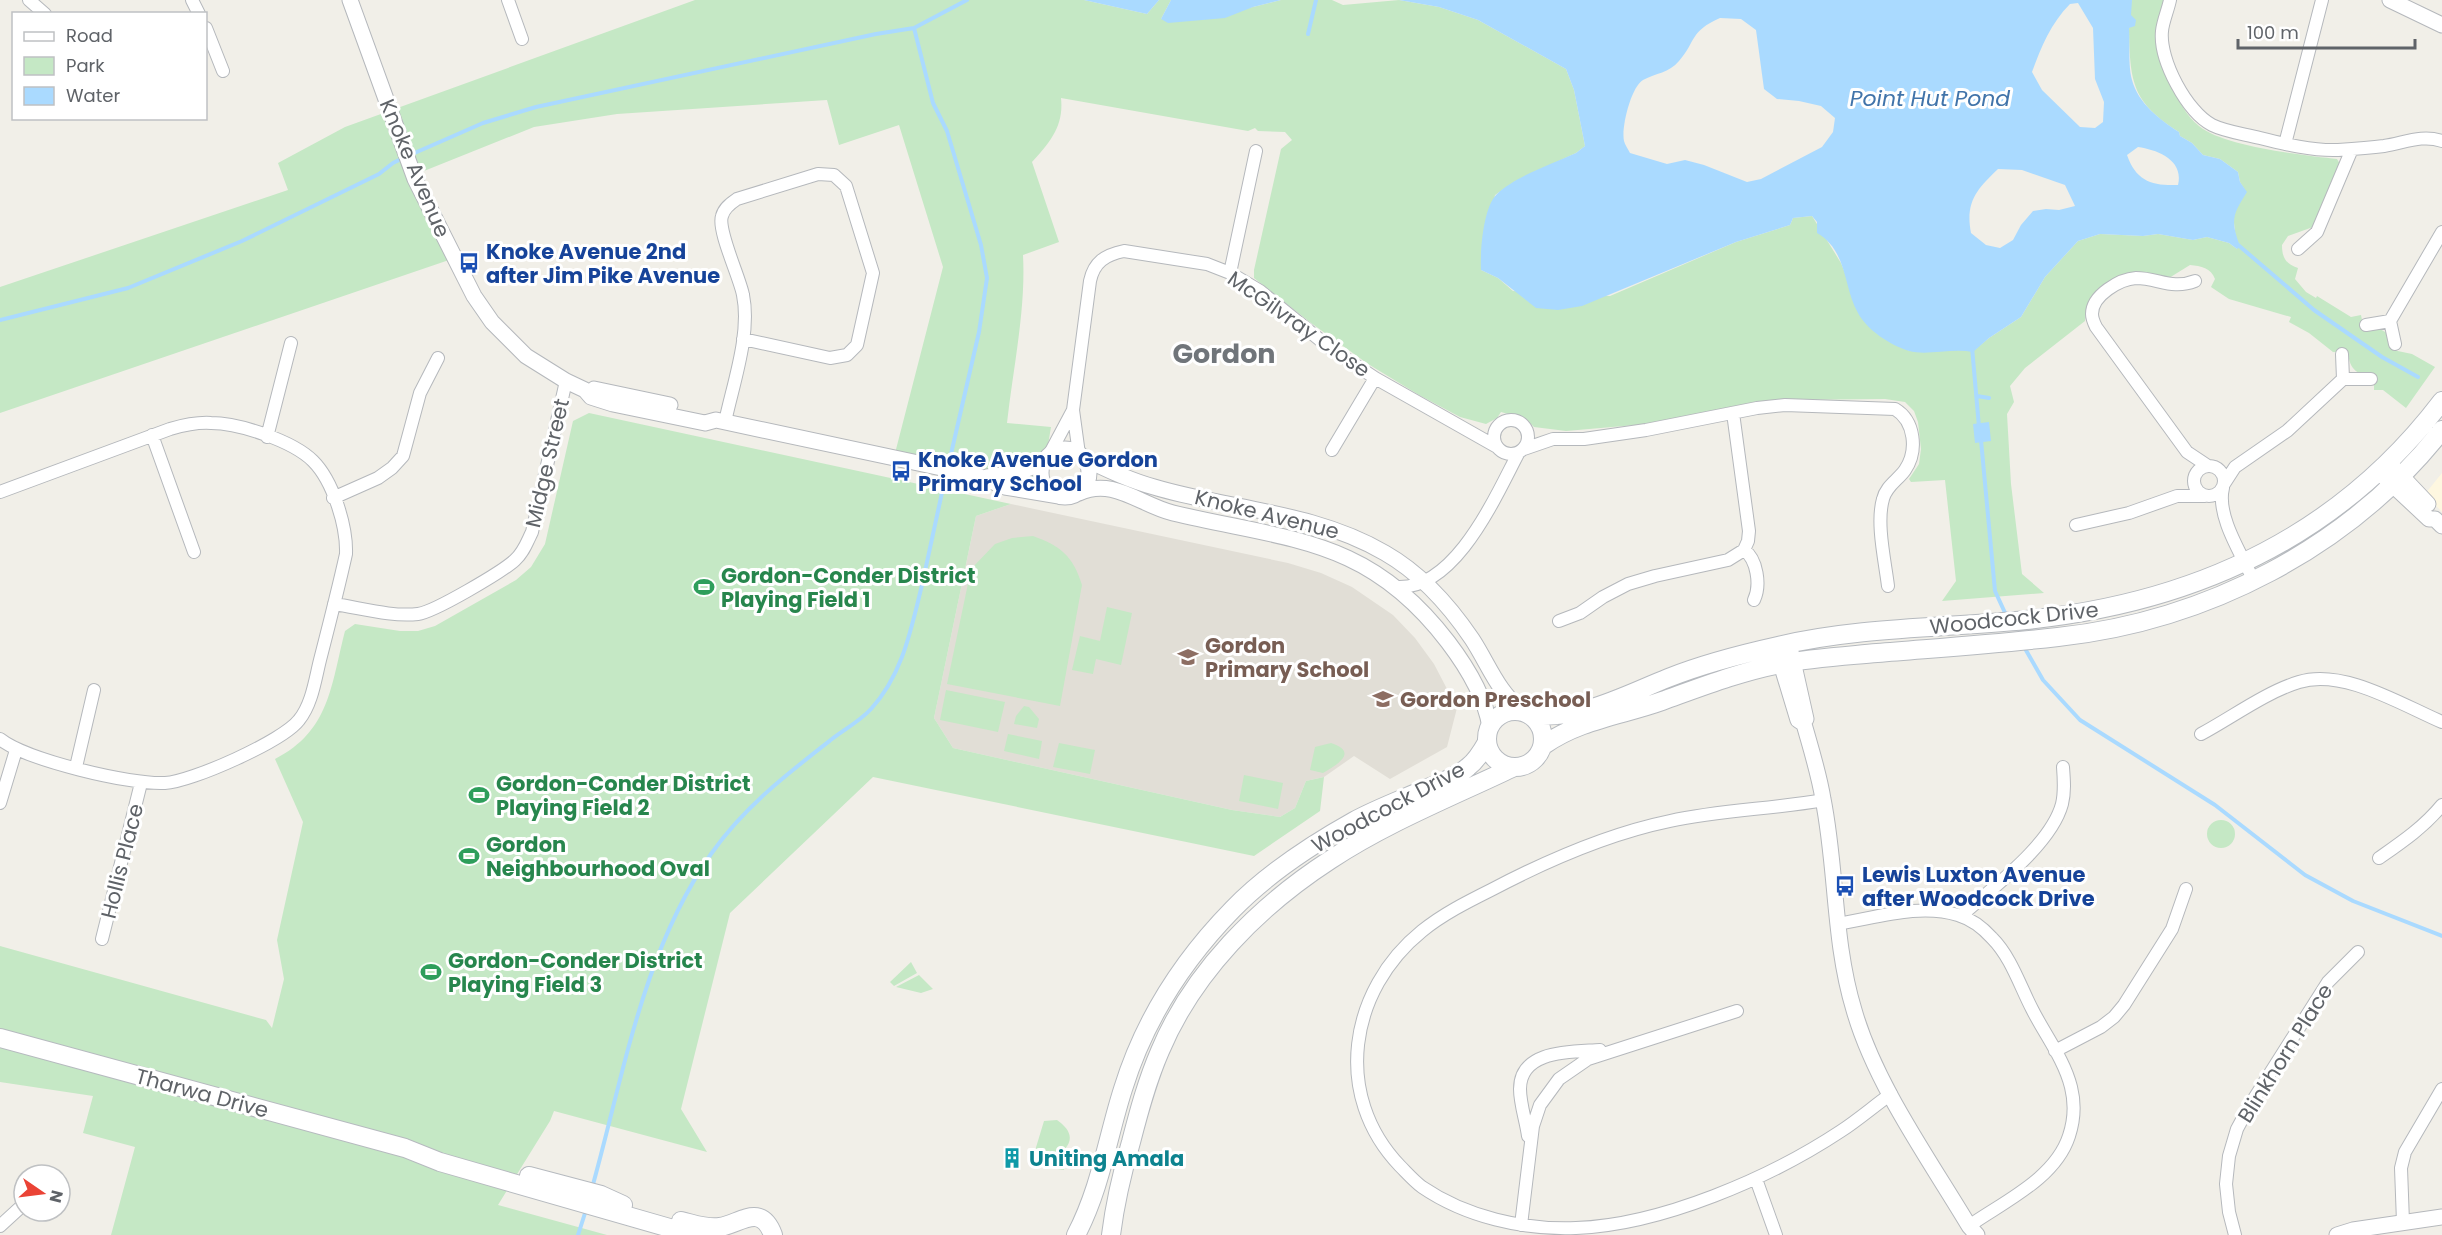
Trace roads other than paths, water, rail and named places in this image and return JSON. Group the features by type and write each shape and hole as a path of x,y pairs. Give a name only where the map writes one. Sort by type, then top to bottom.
{"main road":[{"name":"Woodcock Drive","path":"1527,713 1550,717 1591,709 1670,677 1785,654 2009,642 2084,634 2135,624 2185,610 2254,581 2328,537 2360,513 2442,401"},
{"name":"Woodcock Drive","path":"1544,745 1574,727 1621,715 1827,636 2027,620 2128,604 2177,591 2264,554 2390,474 2442,430"},
{"path":"1516,711 1527,713 1542,728 1544,745 1536,760 1529,765 1512,768 1505,766 1492,756 1488,735 1500,715 1516,711"},
{"name":"Woodcock Drive","path":"1076,1235 1096,1190 1122,1089 1139,1045 1160,1003 1201,945 1233,909 1274,873 1355,821 1452,778 1479,756 1488,735"},
{"name":"Woodcock Drive","path":"1111,1235 1116,1197 1144,1092 1170,1029 1208,971 1238,935 1310,873 1375,834 1512,768"},
{"name":"Tharwa Drive","path":"0,1038 405,1148 443,1153 565,1192 601,1195 617,1208 694,1235"},
{"name":"Tharwa Drive","path":"617,1208 707,1228 730,1228 749,1217 769,1229"},
{"path":"769,1229 785,1235"}],"street":[{"path":"29,0 43,12"},
{"name":"Knoke Avenue","path":"350,0 415,178 474,297 492,322 526,356 585,390 595,389 708,414 721,421 984,477 1005,487 1059,496"},
{"path":"508,0 522,39"},
{"path":"2170,0 2162,31 2162,47 2190,106 2200,118 2214,126 2285,144 2333,150 2385,146 2418,138 2442,141"},
{"path":"2285,144 2322,0"},
{"path":"2390,0 2442,25"},
{"path":"207,31 223,71"},
{"path":"2298,249 2317,232 2352,149"},
{"path":"1230,273 1256,151"},
{"path":"721,421 743,339 746,315 743,296 722,228 722,215 729,204 737,200 818,174 834,175 846,186 873,273 856,345 847,355 830,358 743,339"},
{"path":"2396,345 2390,321 2442,232"},
{"name":"McGilvray Close","path":"1081,456 1073,410 1090,281 1093,270 1100,260 1111,254 1131,251 1207,264 1230,273 1260,291 1330,348 1376,378 1499,449"},
{"path":"2195,281 2185,285 2168,285 2140,278 2129,279 2120,282 2100,296 2091,314 2096,327 2187,452 2194,477 2194,487 2223,513"},
{"path":"2366,325 2390,321"},
{"path":"267,437 291,343"},
{"path":"2342,354 2343,380"},
{"path":"333,498 378,478 403,456 420,393 438,358"},
{"path":"1332,450 1376,378"},
{"path":"2076,525 2129,513 2177,496 2215,495 2235,467 2287,431 2343,380 2371,379"},
{"name":"Midge Street","path":"334,604 402,615 419,614 442,605 514,560 526,547 532,532 566,381"},
{"path":"1499,449 1510,454 1553,439 1584,439 1785,405 1895,409 1904,414 1909,423 1912,456 1905,471 1887,489 1883,498 1881,513 1888,586"},
{"name":"McGilvray Close","path":"1048,456 1073,410"},
{"path":"1559,621 1580,613 1603,597 1628,584 1728,560 1744,550 1749,531 1733,413"},
{"path":"1503,482 1499,449 1494,435 1497,427 1513,420 1553,439"},
{"path":"0,492 152,435 191,423 213,423 236,427 267,437 301,451 314,462 324,476 346,536 346,554 311,696 300,720 287,733 270,743 192,777 167,783 141,783 33,758 0,739"},
{"name":"McGilvray Close","path":"1464,427 1497,427"},
{"path":"1397,587 1410,587 1424,583 1438,573 1480,527 1522,451 1528,436 1525,427"},
{"path":"152,435 194,552"},
{"path":"1061,450 1081,456 1088,472 1088,480 1079,493 1072,496 1059,496 1051,493 1042,480 1042,464 1048,456 1061,450"},
{"path":"2187,452 2222,475 2223,513 2254,581"},
{"name":"Knoke Avenue","path":"984,477 1018,474 1048,456"},
{"name":"Knoke Avenue","path":"1081,456 1125,478 1155,488 1309,521 1341,531 1386,554 1424,583 1450,610 1472,640 1505,696 1527,713"},
{"path":"2177,496 2199,470 2212,467 2235,467"},
{"path":"2390,474 2429,519 2439,523"},
{"name":"Knoke Avenue","path":"1079,493 1101,486 1114,488 1147,504 1171,512 1312,543 1355,560 1397,587 1423,611 1455,652 1487,711 1488,735"},
{"path":"1744,550 1754,561 1757,588 1754,600"},
{"path":"1423,611 1421,599 1424,583"},
{"path":"1785,654 1807,717 1804,724 1824,800 1837,924 1854,1010 1870,1053 1891,1094 1973,1230 2036,1180 2059,1156 2069,1137 2074,1117 2073,1095 2063,1064 1998,944 1978,925 1961,916 1922,909 1837,924"},
{"path":"2201,734 2280,690 2298,682 2318,679 2338,680 2358,686 2442,722"},
{"path":"76,768 94,690"},
{"path":"0,803 16,750"},
{"path":"1961,916 2040,842 2061,805 2064,787 2063,767"},
{"name":"Hollis Place","path":"102,939 141,783"},
{"path":"1824,800 1670,821 1623,833 1579,849 1508,881 1444,916 1401,949 1383,972 1370,997 1361,1024 1357,1052 1361,1094 1375,1133 1389,1155 1424,1188 1452,1204 1489,1218 1521,1225 1573,1228 1606,1226 1643,1218 1756,1179 1835,1135 1891,1094"},
{"path":"2379,858 2421,827 2442,804"},
{"path":"2055,1051 2101,1027 2124,1005 2172,929 2186,889"},
{"name":"Blinkhorn Place","path":"2235,1235 2229,1212 2226,1184 2229,1156 2237,1129 2328,982 2358,952"},
{"path":"1521,1225 1533,1126 1540,1105 1559,1079 1588,1059 1737,1011"},
{"path":"1527,1173 1527,1135 1520,1089 1522,1077 1529,1066 1540,1058 1553,1054 1610,1049 1636,1043"},
{"path":"2403,1222 2400,1185 2403,1160 2442,1089"},
{"path":"1756,1179 1776,1235"},
{"path":"0,1226 12,1215"},
{"path":"2337,1235 2353,1230 2442,1217"}],"water":[{"path":"1084,0 1159,0 1147,14"},
{"path":"1171,0 1281,0 1253,7 1225,18 1168,23 1161,19"},
{"name":"Point Hut Pond","path":"1399,0 2132,0 2131,15 2136,20 2135,26 2129,28 2130,62 2135,88 2151,110 2179,132 2180,136 2192,143 2203,155 2220,159 2238,172 2240,182 2247,192 2234,218 2240,246 2237,249 2229,243 2207,237 2193,240 2158,234 2143,236 2100,234 2078,241 2045,277 2021,317 1989,338 1973,352 1909,351 1894,345 1873,331 1858,313 1840,259 1827,241 1817,233 1817,222 1812,216 1793,218 1790,225 1736,242 1582,306 1558,310 1536,308 1498,278 1481,270 1483,230 1488,209 1497,194 1524,176 1576,153 1585,146 1574,90 1566,69 1478,20 1439,7","holes":["2078,3 2093,28 2095,79 2104,102 2103,122 2095,128 2080,127 2042,90 2032,72 2047,36 2057,19 2070,4","1720,18 1741,19 1756,30 1764,89 1777,99 1821,106 1835,118 1833,132 1822,147 1761,179 1747,182 1685,160 1667,164 1630,153 1624,141 1624,127 1628,108 1639,84 1675,65 1685,54 1698,32","2138,147 2168,158 2177,169 2178,185 2153,183 2146,180 2135,171 2127,155","1998,169 2022,170 2065,185 2075,206 2059,210 2033,211 2021,225 2013,240 2000,248 1986,245 1971,233 1970,213 1974,197"]},
{"path":"1989,422 1991,441 1975,443 1973,424"}],"waterway":[{"path":"948,467 979,332 987,278 981,245 947,131 933,103 914,28 967,0"},
{"path":"1308,34 1316,0"},
{"path":"410,155 483,123 536,107 876,34 914,28"},
{"path":"0,320 128,288 242,241 379,174 403,158"},
{"path":"2237,244 2314,310 2382,357 2418,377"},
{"path":"1972,347 1979,427"},
{"path":"1977,396 1989,398"},
{"path":"1981,440 1995,591 2006,615"},
{"path":"592,1188 651,973 687,892 711,854 752,806 783,778 867,713 891,681 914,618 946,474"},
{"path":"2023,645 2043,680 2080,720 2215,805 2305,875 2353,901 2442,936"},
{"path":"578,1235 586,1210"}],"place":[{"name":"Knoke Avenue 2nd after Jim Pike Avenue","path":"469,263"},
{"name":"Knoke Avenue Gordon Primary School","path":"901,471"},
{"name":"Gordon-Conder District Playing Field 1","path":"704,587"},
{"name":"Gordon Primary School","path":"1188,657"},
{"name":"Gordon Preschool","path":"1383,699"},
{"name":"Gordon-Conder District Playing Field 2","path":"479,795"},
{"name":"Gordon Neighbourhood Oval","path":"469,856"},
{"name":"Lewis Luxton Avenue after Woodcock Drive","path":"1845,886"},
{"name":"Gordon-Conder District Playing Field 3","path":"431,972"},
{"name":"Uniting Amala","path":"1012,1158"}],"district":[{"name":"Gordon","path":"1224,353"}]}
